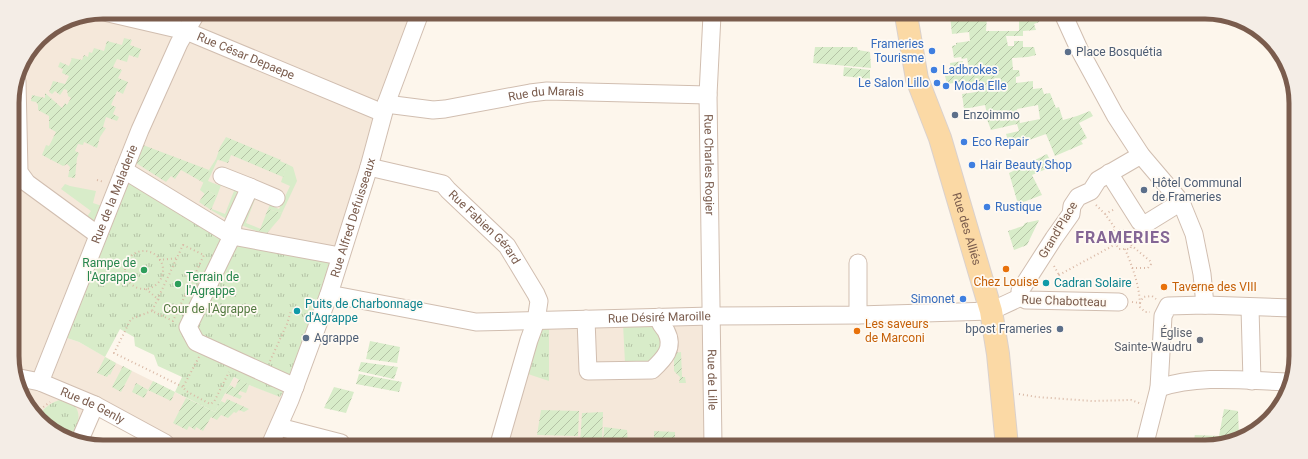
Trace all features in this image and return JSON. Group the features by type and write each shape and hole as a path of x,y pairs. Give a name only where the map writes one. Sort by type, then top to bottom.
{"main road":[{"name":"Rue des Alliés","path":"907,19 917,79 940,138 991,311 998,354 1006,440"}],"street":[{"name":"Rue César Depaepe","path":"134,19 186,31 385,108"},
{"name":"Rue de la Maladerie","path":"40,382 98,236 108,201 124,170 140,130 179,44 193,19"},
{"name":"Rue Alfred Defuisseaux","path":"272,440 295,387 329,294 369,167 385,108 418,19"},
{"name":"Rue Charles Rogier","path":"712,19 708,95 712,316"},
{"path":"1065,19 1079,49 1115,115 1141,155 1181,202 1194,234 1202,274 1205,306"},
{"name":"Rue du Marais","path":"385,108 433,110 547,91 708,95"},
{"name":"Grand'Place","path":"1020,297 1020,291 1071,214 1072,206 1078,197 1091,192 1098,180 1141,155"},
{"name":"Rue Fabien Gérard","path":"369,167 443,184 507,246 536,294 539,301 536,321 529,340 500,440"},
{"path":"124,170 232,236 340,256"},
{"path":"19,172 27,183 81,220 98,236"},
{"path":"1109,173 1140,222 1147,223 1181,202"},
{"path":"222,176 276,198"},
{"path":"250,187 233,224 232,236 188,328 196,342 295,387"},
{"path":"858,263 858,315"},
{"name":"Rue Désiré Maroille","path":"329,294 476,322 991,311"},
{"name":"Rue Chabotteau","path":"991,311 1020,297 1026,300 1119,302"},
{"path":"1158,305 1289,308"},
{"path":"1146,440 1159,388 1163,316 1158,305"},
{"path":"1250,308 1252,381"},
{"name":"Rue de Lille","path":"712,316 713,440"},
{"path":"586,319 588,371 652,370 668,353 670,345 666,332 659,323 659,317"},
{"name":"Rue de Genly","path":"22,378 40,382 95,405 160,440"},
{"path":"1159,388 1180,382 1204,379 1285,382"},
{"path":"81,437 95,405"},
{"path":"278,427 329,440"}],"path":[{"path":"1091,202 1096,204 1115,228 1110,235 1114,237 1113,240 1119,249 1130,250 1134,240 1129,231 1119,230 1114,237"},
{"path":"1105,214 1111,211"},
{"path":"1069,301 1059,275 1116,244"},
{"path":"152,311 173,321 204,255 184,245 152,311 131,319 114,353 183,387 186,391 210,404 214,402 229,372 233,370 226,367"},
{"path":"1131,245 1150,261 1151,264 1148,268 1132,268"},
{"path":"1125,250 1139,292 1140,307 1145,312 1158,305"},
{"path":"150,252 159,260 162,266 162,272 161,278 157,283 146,289 134,287 130,283 125,272 125,266 128,260 137,253 150,252"},
{"path":"159,260 178,258"},
{"path":"146,289 158,300"},
{"name":"Rue Chabotteau","path":"1119,302 1140,303 1143,297 1152,296 1158,305"},
{"path":"270,362 287,324 291,311"},
{"path":"183,387 199,357 206,359"},
{"path":"263,359 275,364"},
{"path":"1002,396 1018,394 1092,401 1131,400 1155,407"},
{"path":"40,411 51,401"}],"shaded area":[{"path":"415,19 340,256 232,236 124,171 64,337 79,342 116,363 215,412 234,377 249,385 290,400 272,440 159,440 95,405 77,436 56,426 33,403 23,383 20,367 19,98 25,71 33,56 56,33 71,25 92,20"},
{"path":"712,316 713,440 500,440 536,321"}],"green space":[{"path":"950,19 967,19 967,21 976,21 976,19 987,19 986,31 1019,31 1019,20 1038,19 1039,22 1034,24 1036,30 1023,31 1023,36 1006,36 1008,46 1014,46 1014,41 1023,41 1023,47 1034,47 1036,55 1012,58 1013,70 1019,70 1020,76 1016,77 1016,83 1033,81 1033,89 1042,88 1044,94 1050,93 1056,108 1059,107 1063,120 1090,111 1093,116 1079,123 1087,138 1081,141 1083,144 1055,156 1046,134 1010,147 1006,134 1019,131 1017,124 991,130 985,114 987,114 985,105 964,109 962,94 976,92 976,90 967,91 966,81 947,84 944,72 951,71 950,63 963,61 963,74 970,74 967,58 954,58 952,46 956,45 956,43 970,41 969,32 952,34","holes":["1038,105 1040,119 1020,123 1017,109"]},
{"path":"124,38 132,40 130,45 141,49 138,58 129,55 127,62 117,59 113,67 122,70 118,78 128,82 123,94 117,91 111,105 116,107 113,114 119,117 117,121 106,117 103,127 106,128 100,137 97,148 84,142 83,145 78,144 75,151 79,153 75,178 68,177 70,167 67,164 63,166 42,155 46,145 49,146 56,132 49,128 49,116 38,110 38,105 36,102 31,101 32,95 45,98 45,93 62,108 65,103 67,105 71,98 68,96 67,90 64,89 60,95 55,91 52,94 49,92 53,81 65,84 69,76 62,73 63,69 58,67 60,62 69,66 72,58 82,60 84,55 88,57 89,52 92,53 94,48 104,51 107,41 122,45"},
{"path":"815,47 857,47 858,50 870,52 871,68 813,63"},
{"path":"844,67 870,70 870,79 843,76"},
{"path":"226,137 281,160 280,161 287,164 283,177 231,155 228,163 216,159 220,147"},
{"path":"143,145 209,170 204,183 181,170 175,179 171,176 166,182 136,163"},
{"path":"1047,154 1051,162 1056,159 1058,164 1032,175 1042,195 1018,204 1009,173"},
{"path":"216,159 218,159 208,181 218,185 220,180 238,191 234,200 237,201 235,208 231,207 228,215 230,221 211,210 212,209 225,214 234,191 221,185 217,196 207,190 205,194 200,190"},
{"path":"287,164 293,167 297,181 282,213 268,209 270,205 255,199 246,223 261,229 259,232 238,224 253,197 273,203 272,206 279,209 290,186 281,182"},
{"name":"Cour de l'Agrappe","path":"132,182 212,232 215,237 331,259 317,306 288,384 280,397 249,385 234,377 215,412 175,392 182,377 158,366 154,355 135,346 134,337 120,329 105,357 79,342 64,337 128,184"},
{"path":"65,184 96,191 93,203 102,206 97,223 86,218 91,211 61,189"},
{"path":"207,190 217,196 211,210 199,202"},
{"path":"268,209 282,213 280,218 267,233 259,232"},
{"path":"1039,220 1027,245 1014,250 1008,231 1023,226 1025,223"},
{"path":"650,323 666,343 652,363 625,363 623,324"},
{"path":"553,326 553,329 549,329 549,381 528,374 540,331 543,328"},
{"path":"370,341 400,347 397,363 366,359"},
{"path":"681,352 682,377 685,377 686,383 679,383 680,377 674,371 674,353"},
{"path":"105,357 116,363 110,375 109,374 107,377 97,373"},
{"path":"361,362 398,367 394,379 358,371"},
{"path":"123,366 132,371 121,392 112,387"},
{"path":"359,374 402,382 399,392 356,384"},
{"path":"239,379 249,385 246,393 240,391 238,394 242,396 240,399 225,393 230,385 235,388"},
{"path":"153,381 175,392 171,401 148,390"},
{"path":"136,383 148,390 144,398 132,392"},
{"path":"334,387 354,392 346,413 324,408"},
{"path":"186,398 215,412 221,401 225,403 227,399 249,409 244,412 239,410 236,413 234,412 228,418 221,415 217,420 211,417 203,431 196,427 195,430 189,426 187,430 173,423"},
{"path":"62,399 70,402 78,410 78,421 73,435 56,426 41,412 54,402"},
{"path":"1224,409 1238,411 1239,433 1232,436 1210,440 1194,440 1195,435 1219,436"},
{"path":"541,410 579,411 578,436 537,435"},
{"path":"603,412 602,440 580,440 582,413"},
{"path":"604,427 627,430 628,440 603,440"},
{"path":"654,431 675,432 675,440 654,440"}],"place":[{"name":"Frameries Tourisme","path":"932,51"},
{"name":"Place Bosquétia","path":"1068,52"},
{"name":"Ladbrokes","path":"934,70"},
{"name":"Le Salon Lillo","path":"937,83"},
{"name":"Moda Elle","path":"946,86"},
{"name":"Enzoimmo","path":"955,115"},
{"name":"Eco Repair","path":"964,142"},
{"name":"Hair Beauty Shop","path":"972,165"},
{"name":"Hôtel Communal de Frameries","path":"1144,190"},
{"name":"Rustique","path":"987,207"},
{"name":"Chez Louise","path":"1006,269"},
{"name":"Rampe de l'Agrappe","path":"144,270"},
{"name":"Cadran Solaire","path":"1046,283"},
{"name":"Terrain de l'Agrappe","path":"178,284"},
{"name":"Taverne des VIII","path":"1164,287"},
{"name":"Simonet","path":"963,299"},
{"name":"Puits de Charbonnage d'Agrappe","path":"297,311"},
{"name":"bpost Frameries","path":"1060,329"},
{"name":"Les saveurs de Marconi","path":"857,331"},
{"name":"Agrappe","path":"306,338"},
{"name":"Église Sainte-Waudru","path":"1200,340"}],"district":[{"name":"FRAMERIES","path":"1123,237"}]}
